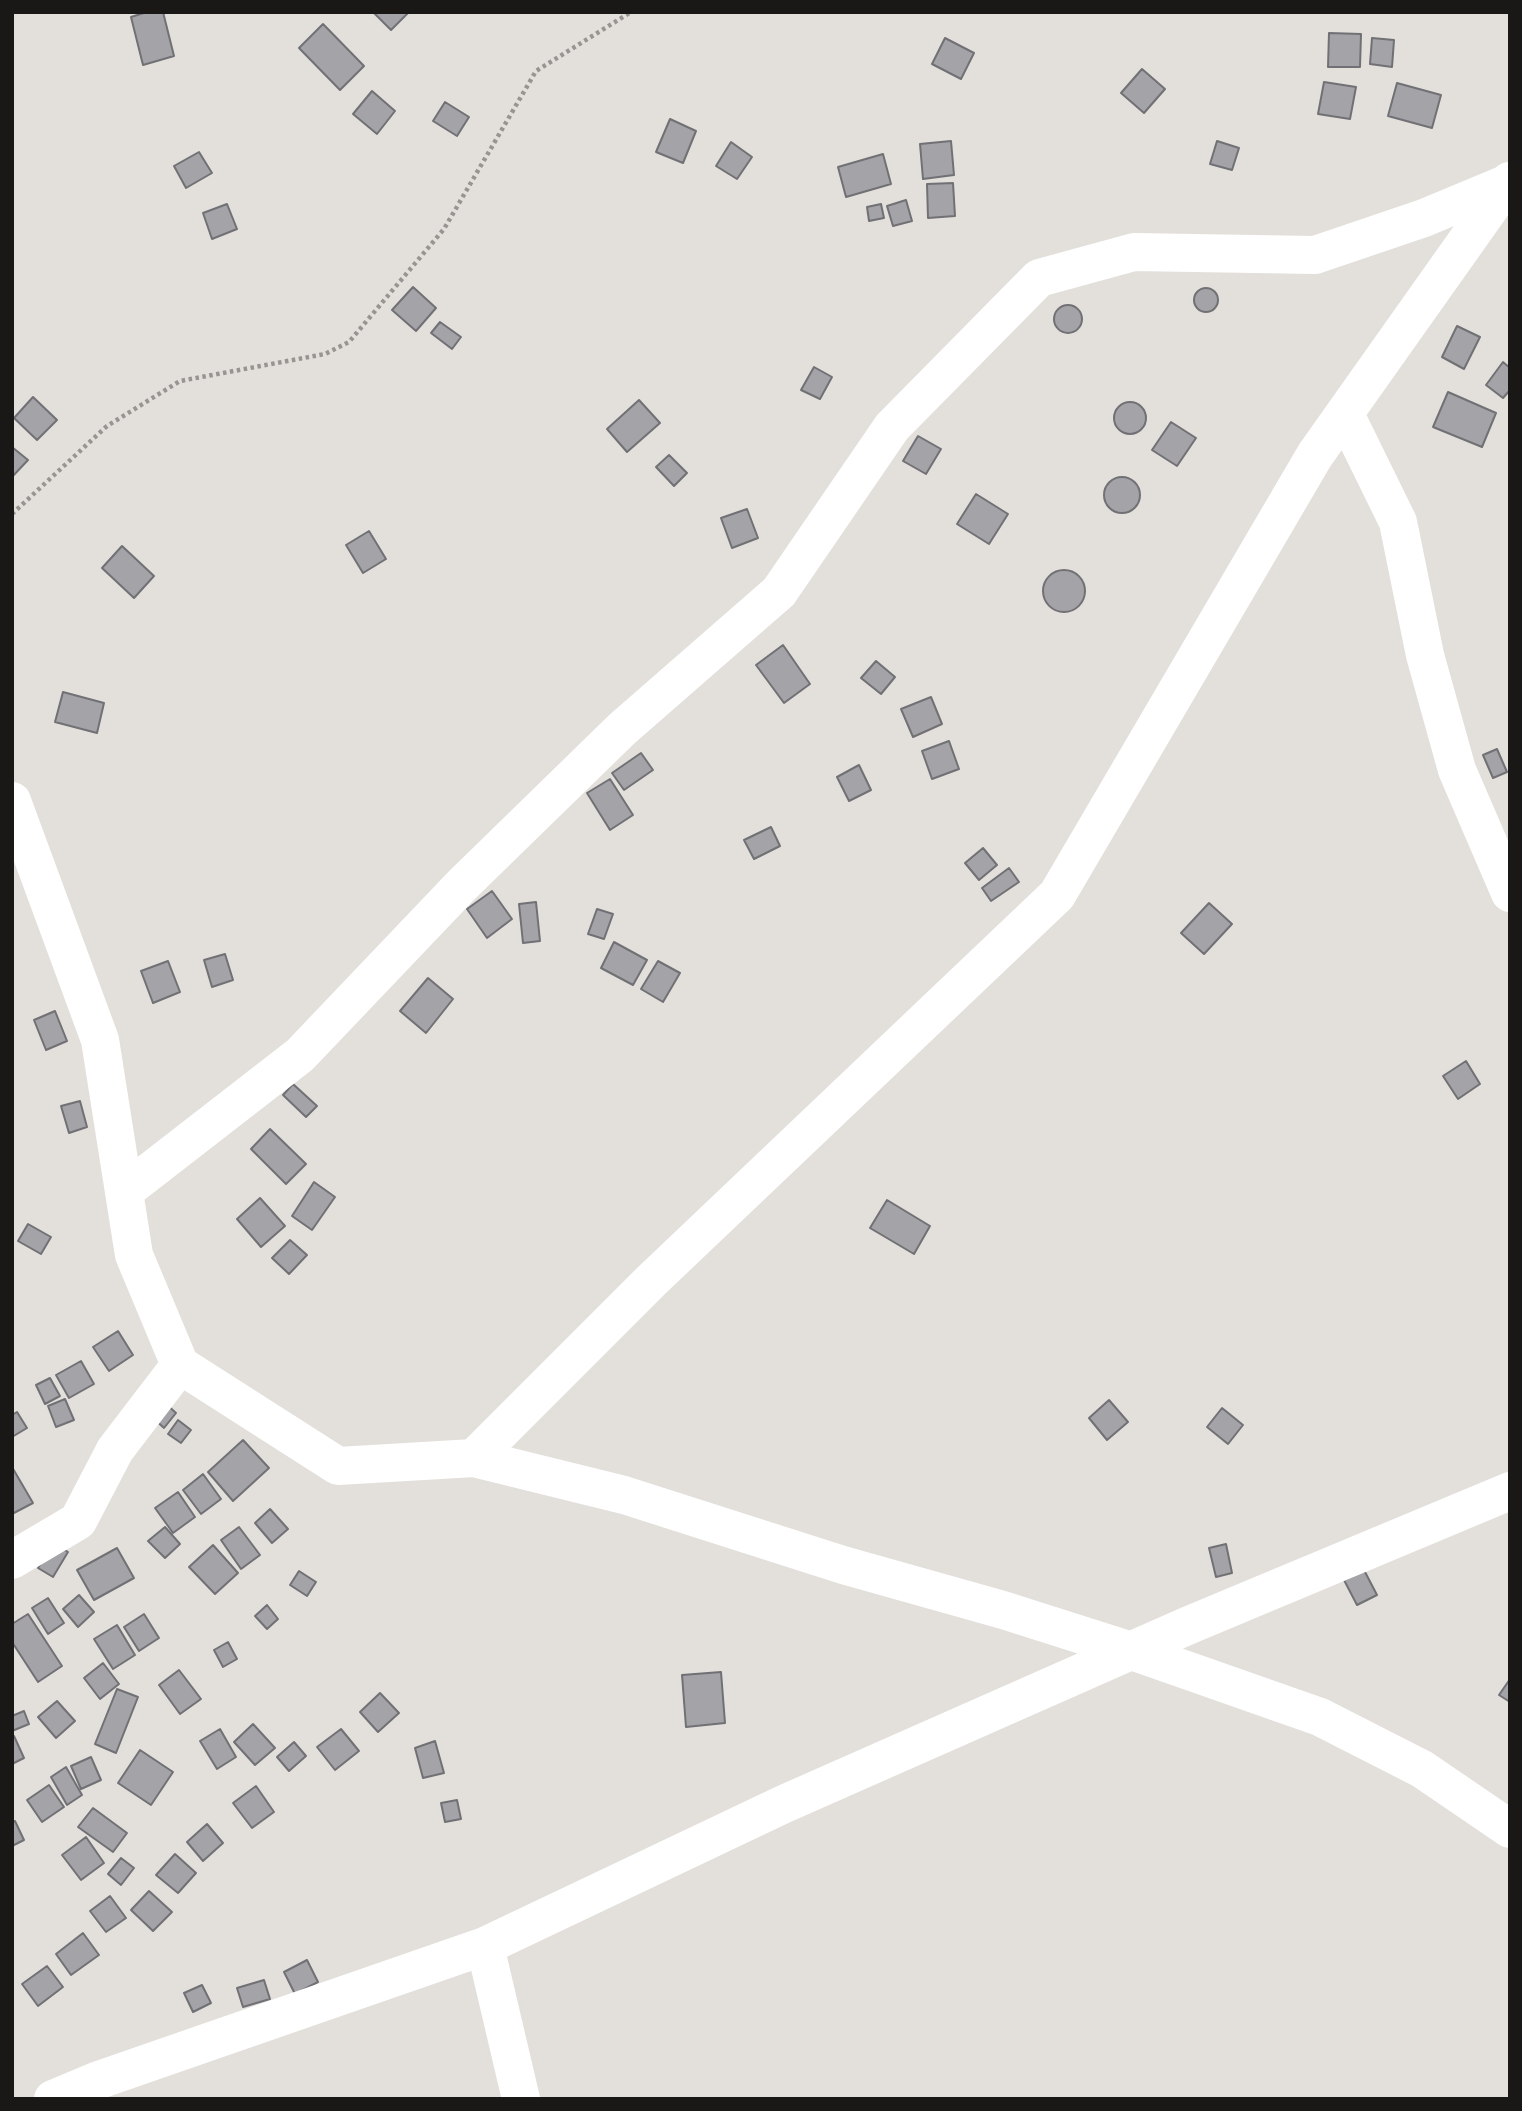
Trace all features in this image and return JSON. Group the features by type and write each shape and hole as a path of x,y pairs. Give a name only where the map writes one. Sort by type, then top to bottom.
{"street":[{"path":"474,1458 650,1281 1057,895 1315,455 1497,226 1509,181"},
{"path":"126,1190 300,1055 462,886 622,729 779,592 892,426 1039,278 1135,252 1315,255 1424,218 1509,181"},
{"path":"1345,414 1398,523 1425,655 1457,770 1510,893"},
{"path":"12,801 23,876 100,1040 126,1190 134,1255 180,1366 338,1466 474,1458 624,1495 842,1565 1003,1610 1132,1651 1320,1717 1422,1769 1510,1829"},
{"path":"12,1560 78,1521 116,1450 180,1366"},
{"path":"53,2099 100,2090 485,1947 796,1798 1510,1490"},
{"path":"485,1947 521,2099"}],"path":[{"path":"12,514 107,426 180,381 325,354 349,342 444,229 536,71 631,12"}],"building":[{"path":"147,12 163,12 174,56 143,65 131,17"},
{"path":"373,12 409,12 391,30"},
{"path":"323,24 364,66 340,90 299,48"},
{"path":"1329,33 1361,34 1360,67 1328,67"},
{"path":"945,38 974,53 961,79 932,64"},
{"path":"1372,38 1394,40 1392,67 1370,64"},
{"path":"1142,69 1165,89 1144,113 1121,93"},
{"path":"1324,82 1356,87 1350,119 1318,114"},
{"path":"1397,83 1441,95 1432,128 1388,116"},
{"path":"372,91 395,111 377,134 353,114"},
{"path":"445,102 469,117 457,136 433,121"},
{"path":"670,119 696,131 683,163 656,152"},
{"path":"951,141 954,175 923,179 920,144"},
{"path":"1217,141 1239,148 1232,170 1210,164"},
{"path":"731,142 752,157 737,179 716,166"},
{"path":"199,152 212,173 186,188 174,166"},
{"path":"883,154 891,184 846,197 838,167"},
{"path":"953,183 955,216 928,218 927,184"},
{"path":"906,200 912,221 893,226 887,206"},
{"path":"227,204 237,229 212,239 203,213"},
{"path":"881,204 884,218 869,221 867,207"},
{"path":"413,287 436,308 416,331 392,310"},
{"path":"1206,288 1217,295 1218,300 1211,311 1206,312 1195,305 1194,300 1201,289"},
{"path":"1068,305 1078,309 1082,319 1078,329 1068,333 1058,329 1054,319 1058,309"},
{"path":"440,322 461,337 452,349 431,333"},
{"path":"1457,326 1480,337 1464,369 1442,357"},
{"path":"1503,362 1510,368 1510,390 1503,398 1486,385"},
{"path":"814,367 832,377 820,399 801,390"},
{"path":"1448,392 1496,413 1482,447 1433,427"},
{"path":"33,397 57,420 37,440 14,418"},
{"path":"639,400 660,423 627,452 607,429"},
{"path":"1130,402 1141,407 1146,418 1141,429 1130,434 1119,429 1114,418 1119,407"},
{"path":"1171,422 1196,438 1177,466 1152,450"},
{"path":"918,436 941,449 926,474 903,461"},
{"path":"12,447 28,460 12,477"},
{"path":"669,455 687,473 674,486 656,467"},
{"path":"1122,477 1135,482 1140,495 1135,508 1122,513 1109,508 1104,495 1109,482"},
{"path":"976,494 1008,514 989,544 957,524"},
{"path":"747,509 758,538 732,548 721,518"},
{"path":"369,531 386,559 363,573 346,545"},
{"path":"122,546 154,576 134,598 102,568"},
{"path":"1064,570 1079,576 1085,591 1079,606 1064,612 1049,606 1043,591 1049,576"},
{"path":"783,645 810,684 784,703 756,665"},
{"path":"876,661 895,677 881,694 861,678"},
{"path":"63,692 104,703 97,733 55,722"},
{"path":"931,697 942,724 913,737 901,709"},
{"path":"949,741 959,769 932,779 922,751"},
{"path":"1497,749 1507,772 1493,778 1483,755"},
{"path":"641,753 653,770 624,790 612,773"},
{"path":"859,765 871,790 849,801 837,777"},
{"path":"610,779 633,815 610,830 587,793"},
{"path":"771,827 780,846 754,859 744,840"},
{"path":"983,848 997,865 979,880 965,863"},
{"path":"1009,868 1019,882 991,901 982,888"},
{"path":"492,891 512,919 487,938 467,909"},
{"path":"536,902 540,941 523,943 519,904"},
{"path":"1209,903 1232,924 1204,954 1181,933"},
{"path":"597,909 613,914 604,939 588,934"},
{"path":"614,942 647,960 633,985 601,968"},
{"path":"225,954 233,980 212,987 204,960"},
{"path":"168,961 180,992 153,1003 141,971"},
{"path":"658,961 680,973 663,1002 641,989"},
{"path":"428,978 453,999 426,1033 400,1011"},
{"path":"55,1011 67,1041 46,1050 34,1020"},
{"path":"1466,1061 1480,1084 1458,1099 1443,1076"},
{"path":"293,1084 317,1106 306,1117 283,1095"},
{"path":"80,1101 87,1127 69,1133 61,1106"},
{"path":"270,1129 306,1164 286,1184 251,1149"},
{"path":"314,1182 335,1197 312,1230 292,1216"},
{"path":"260,1198 285,1226 261,1247 237,1219"},
{"path":"887,1200 930,1226 914,1254 870,1228"},
{"path":"28,1224 51,1237 41,1254 18,1241"},
{"path":"290,1240 307,1255 289,1274 272,1258"},
{"path":"118,1331 133,1355 109,1371 93,1347"},
{"path":"81,1361 94,1384 69,1398 56,1375"},
{"path":"50,1378 60,1396 45,1404 36,1385"},
{"path":"65,1399 74,1420 56,1427 48,1406"},
{"path":"1109,1400 1128,1422 1107,1440 1089,1418"},
{"path":"165,1403 176,1413 164,1428 152,1417"},
{"path":"1222,1408 1243,1425 1228,1444 1207,1427"},
{"path":"17,1412 27,1428 12,1437 12,1415"},
{"path":"178,1420 191,1430 181,1443 168,1434"},
{"path":"243,1440 269,1468 233,1501 208,1472"},
{"path":"12,1467 33,1503 12,1514"},
{"path":"203,1474 221,1499 201,1514 183,1490"},
{"path":"178,1492 195,1517 173,1533 155,1508"},
{"path":"270,1509 288,1529 272,1543 255,1523"},
{"path":"165,1527 180,1544 165,1558 148,1541"},
{"path":"239,1527 260,1555 241,1569 221,1540"},
{"path":"53,1543 68,1552 53,1577 38,1568"},
{"path":"1226,1544 1232,1573 1216,1577 1209,1548"},
{"path":"213,1545 238,1573 215,1594 189,1567"},
{"path":"117,1548 134,1578 94,1600 77,1570"},
{"path":"1364,1570 1377,1595 1357,1605 1344,1580"},
{"path":"299,1571 316,1582 307,1596 290,1585"},
{"path":"79,1595 94,1612 78,1627 63,1609"},
{"path":"48,1598 64,1623 48,1634 32,1608"},
{"path":"267,1605 278,1619 267,1629 255,1616"},
{"path":"28,1614 62,1666 38,1682 12,1642 12,1624"},
{"path":"144,1614 159,1638 139,1651 124,1627"},
{"path":"117,1625 135,1655 113,1669 94,1639"},
{"path":"228,1642 237,1659 223,1667 214,1650"},
{"path":"103,1663 119,1684 100,1699 84,1678"},
{"path":"179,1670 201,1699 180,1714 159,1685"},
{"path":"721,1672 725,1723 686,1727 682,1675"},
{"path":"1510,1679 1510,1702 1499,1695"},
{"path":"117,1689 138,1697 116,1753 95,1744"},
{"path":"380,1693 399,1713 378,1732 360,1712"},
{"path":"57,1701 75,1721 56,1738 38,1717"},
{"path":"24,1711 29,1724 12,1731 12,1716"},
{"path":"253,1724 275,1748 255,1765 234,1742"},
{"path":"220,1729 236,1757 217,1769 200,1741"},
{"path":"341,1729 359,1751 335,1770 317,1747"},
{"path":"14,1736 24,1758 12,1764 12,1737"},
{"path":"435,1741 444,1773 423,1778 415,1748"},
{"path":"294,1742 306,1756 289,1771 277,1757"},
{"path":"140,1750 173,1772 151,1805 118,1783"},
{"path":"91,1757 101,1780 81,1789 71,1766"},
{"path":"66,1767 82,1795 67,1805 51,1777"},
{"path":"49,1785 64,1807 42,1822 27,1800"},
{"path":"256,1786 274,1812 252,1828 233,1803"},
{"path":"457,1800 461,1819 445,1822 441,1803"},
{"path":"93,1808 127,1833 113,1852 78,1827"},
{"path":"15,1821 24,1840 12,1846 12,1822"},
{"path":"207,1824 223,1843 203,1861 187,1842"},
{"path":"86,1837 104,1863 81,1880 62,1855"},
{"path":"175,1854 196,1873 178,1893 156,1875"},
{"path":"121,1858 134,1868 121,1885 108,1874"},
{"path":"149,1891 172,1912 153,1931 131,1910"},
{"path":"110,1896 126,1918 106,1932 90,1911"},
{"path":"83,1933 99,1955 71,1975 56,1954"},
{"path":"307,1960 318,1982 295,1994 284,1972"},
{"path":"47,1966 63,1987 38,2006 22,1984"},
{"path":"264,1980 270,1999 243,2007 237,1988"},
{"path":"202,1985 211,2003 193,2012 184,1993"}]}
